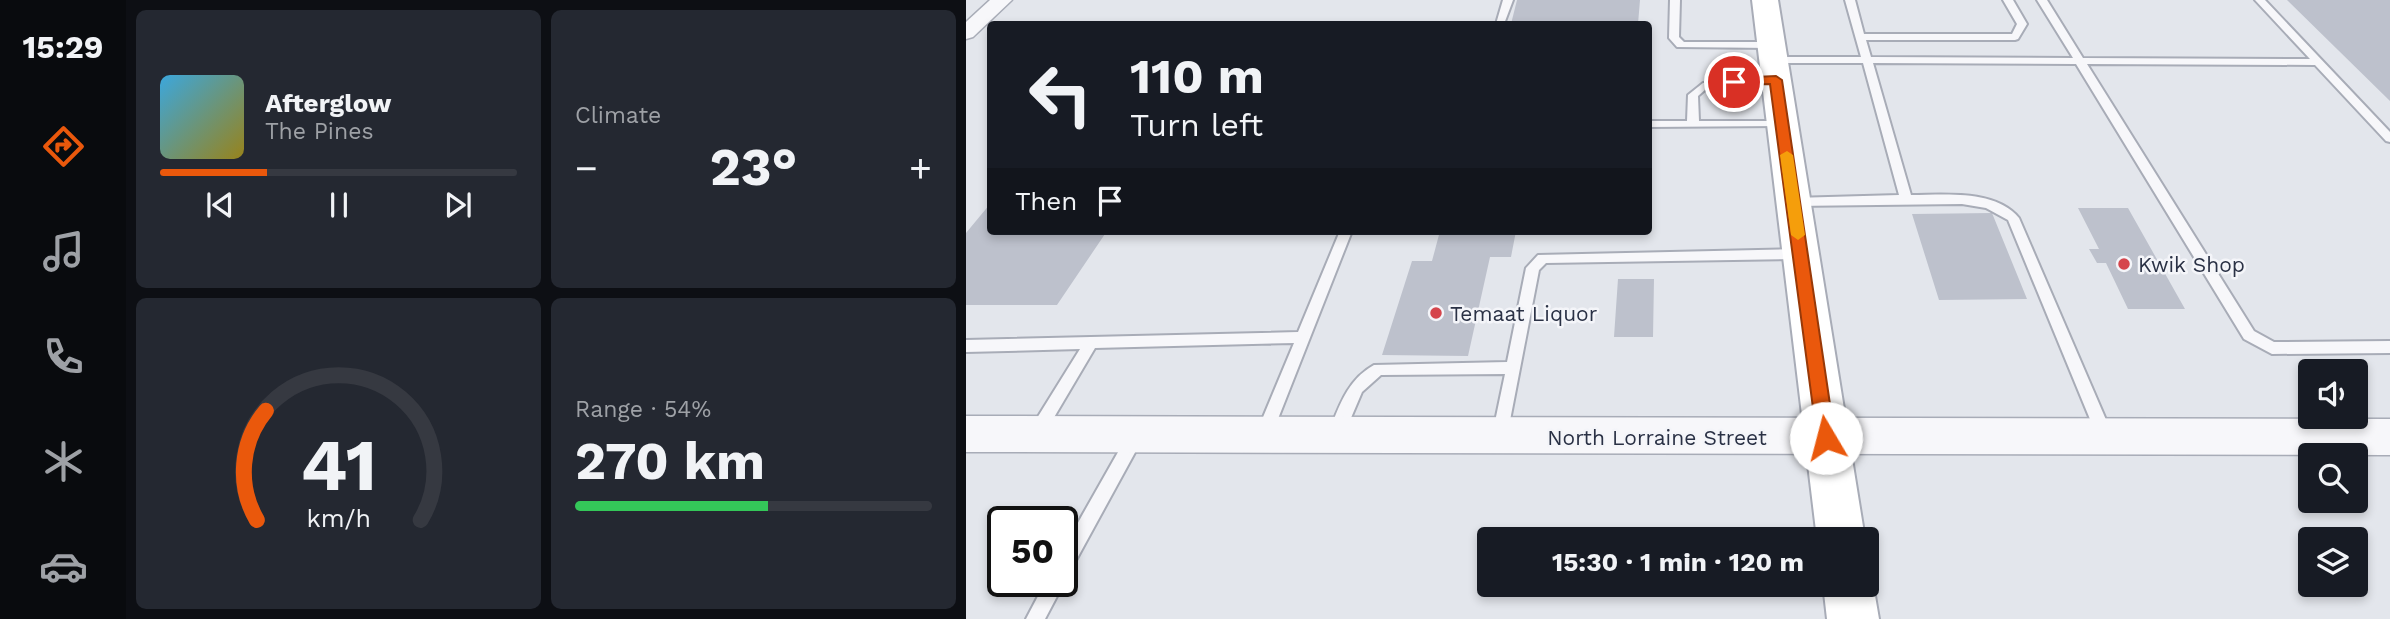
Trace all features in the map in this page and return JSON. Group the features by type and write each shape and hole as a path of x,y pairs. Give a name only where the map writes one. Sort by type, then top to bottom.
{"main road":[{"path":"1765,0 1839,527"},
{"path":"1850,597 1853,619"}],"street":[{"path":"966,33 1002,0"},
{"name":"North Lorraine Street","path":"966,434 1826,438 2390,437"}],"lane":[{"path":"1501,21 1508,0"},
{"path":"1675,0 1674,38 1681,45 1773,62 2318,62"},
{"path":"1850,0 1906,199"},
{"path":"1860,37 2015,37 2022,24 2008,0"},
{"path":"2042,0 2249,335 2272,348 2390,347"},
{"path":"2259,0 2390,138"},
{"path":"1693,124 1693,95 1703,86 1773,62"},
{"path":"1652,124 1782,124"},
{"path":"1793,202 1906,199 1998,205 2013,218 2106,438"},
{"path":"1263,435 1344,235"},
{"path":"1500,436 1533,268 1543,258 1800,254"},
{"path":"966,346 1304,337"},
{"path":"1035,434 1091,343"},
{"path":"1335,436 1355,387 1364,376 1380,369 1513,368"},
{"path":"1078,540 1137,435"},
{"path":"1035,619 1047,597"}],"building":[{"path":"1517,0 1640,0 1638,21 1512,21"},
{"path":"2287,0 2390,0 2390,101"},
{"path":"987,208 987,235 1104,235 1057,305 966,305 966,233"},
{"path":"2078,208 2128,208 2185,309 2128,309 2106,263 2097,263 2089,249 2099,249"},
{"path":"1992,213 2027,299 1939,300 1912,214"},
{"path":"1439,235 1515,235 1511,257 1490,257 1468,356 1382,355 1412,261 1432,261"},
{"path":"1618,279 1654,279 1653,337 1614,337"}],"slow traffic":[{"path":"1787,155 1798,235"}],"place":[{"name":"Kwik Shop","path":"2124,264"},
{"name":"Temaat Liquor","path":"1436,313"}],"route":[{"path":"1734,82 1776,80 1826,438"}]}
